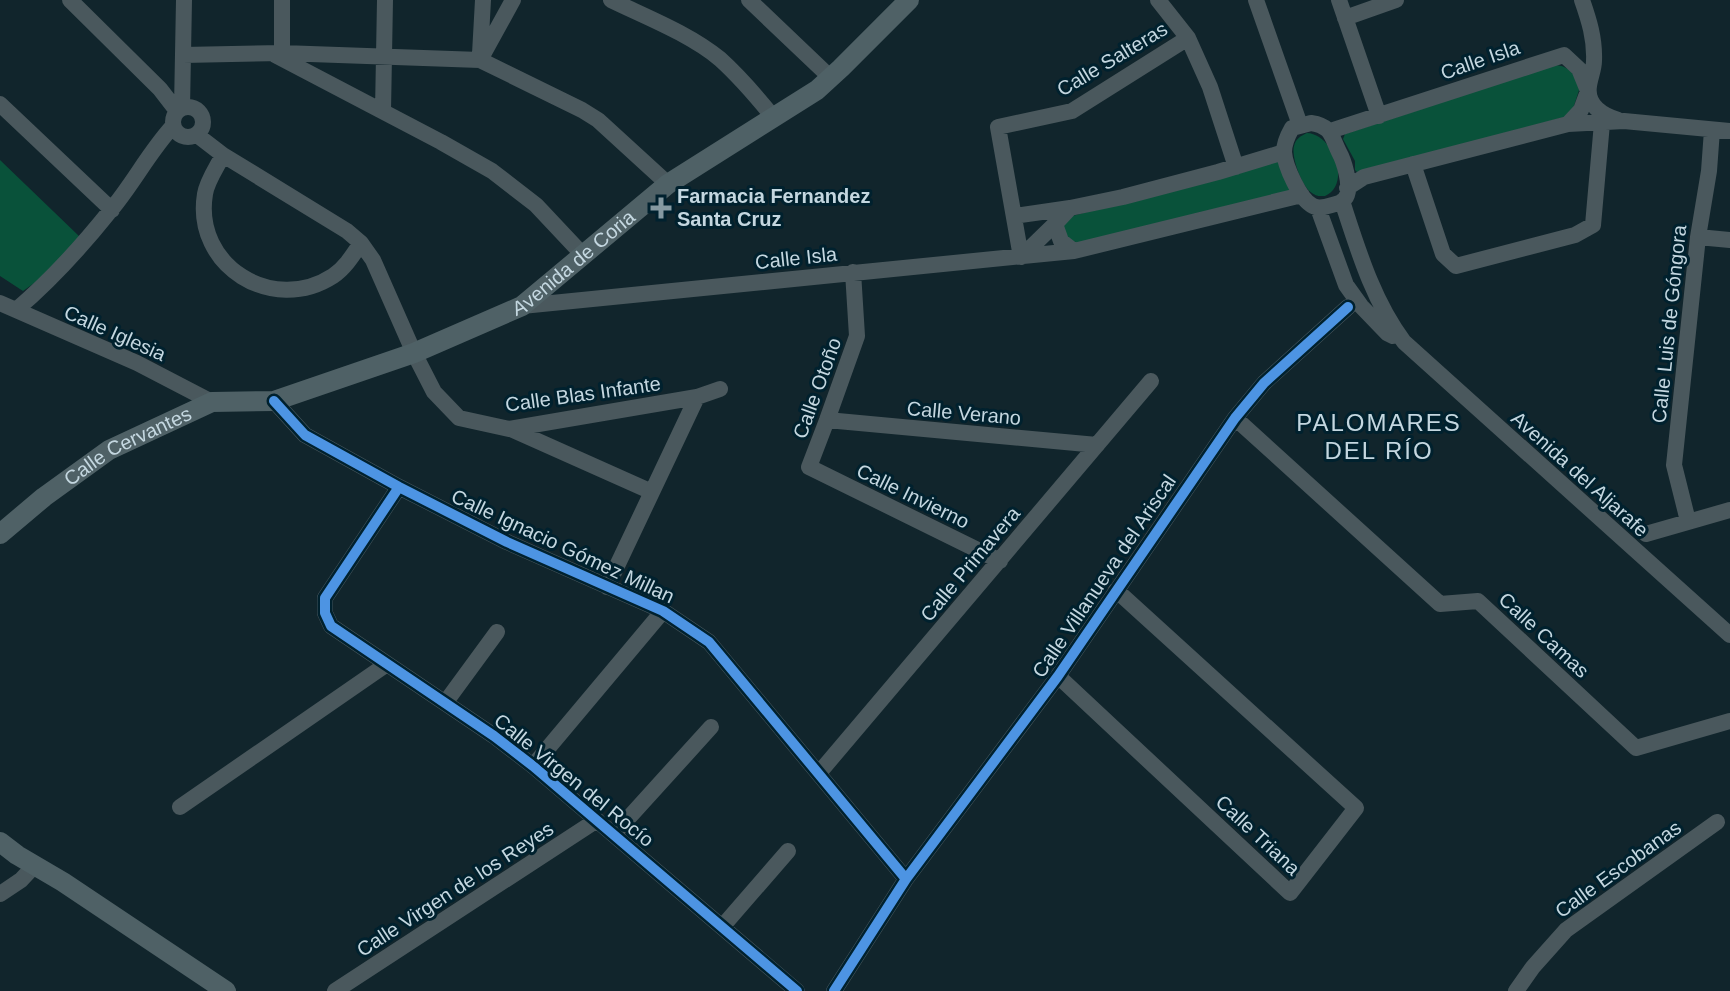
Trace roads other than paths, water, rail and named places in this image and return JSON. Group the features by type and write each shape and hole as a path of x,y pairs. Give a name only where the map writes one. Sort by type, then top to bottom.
{"main road":[{"name":"Avenida de Coria","path":"274,401 414,353 522,306 668,184 817,90 909,0"},
{"name":"Calle Cervantes","path":"0,534 44,497 109,450 212,402 274,401"},
{"path":"0,842 18,859 226,991"}],"street":[{"path":"70,0 167,96 177,115"},
{"path":"8,307 41,288 112,210 177,115 192,107 201,113 203,127 197,135 187,138 175,131 177,115 183,55 184,0"},
{"path":"277,53 282,0"},
{"path":"383,111 385,0"},
{"path":"480,60 483,0"},
{"path":"480,60 513,0"},
{"path":"611,0 718,57 747,85 774,118"},
{"path":"749,0 831,78"},
{"path":"1158,0 1188,38 1210,87 1236,167"},
{"path":"1256,0 1300,125"},
{"path":"1339,0 1379,116"},
{"path":"1345,18 1396,0"},
{"path":"1568,124 1581,110 1594,62 1592,28 1582,0"},
{"path":"1592,28 1580,45 1564,55 1579,69 1594,106 1603,116 1624,121 1730,131"},
{"name":"Calle Salteras","path":"1021,257 998,127 1072,111 1188,38"},
{"path":"183,55 277,53 480,60 598,120 668,184"},
{"path":"277,53 492,171 536,205 583,255"},
{"name":"Calle Isla","path":"1330,131 1564,55"},
{"path":"0,104 112,210"},
{"path":"1330,131 1323,125 1311,123 1292,128 1286,137 1284,152 1290,172 1302,195 1318,208 1330,206 1364,177 1568,124 1624,121"},
{"path":"1413,164 1443,254 1456,266 1575,235 1593,225 1602,123"},
{"name":"Calle Luis de Góngora","path":"1688,521 1674,465 1712,130"},
{"name":"Avenida del Aljarafe","path":"1330,131 1343,159 1344,195 1378,299 1404,342 1730,635"},
{"path":"197,135 223,155 331,221 361,243 349,262 334,275 298,290 259,286 240,276 226,264 214,246 207,230 204,210 206,190 223,155"},
{"path":"1014,216 1123,197 1284,152"},
{"name":"Calle Isla","path":"522,306 1074,251 1302,195"},
{"path":"1021,257 1070,208"},
{"name":"Avenida del Aljarafe","path":"1318,208 1346,285 1387,333 1404,342"},
{"path":"1055,224 1061,241 1074,251"},
{"path":"1698,237 1730,240"},
{"name":"Calle Blas Infante","path":"361,243 373,260 434,392 459,418 509,429 697,397 720,389"},
{"name":"Calle Otoño","path":"809,467 857,336 853,272"},
{"name":"Calle Iglesia","path":"8,307 137,363 212,402"},
{"name":"Calle Villanueva del Ariscal","path":"906,879 1058,676 1235,418 1264,383 1348,307"},
{"name":"Calle Primavera","path":"819,773 1151,381"},
{"path":"607,587 697,397"},
{"name":"Calle Ignacio Gómez Millan","path":"274,401 305,435 507,542 663,611 709,642 906,879"},
{"name":"Calle Camas","path":"1235,418 1440,604 1478,601 1636,748 1730,721"},
{"name":"Calle Verano","path":"827,420 1097,445"},
{"path":"509,429 652,492"},
{"name":"Calle Invierno","path":"809,467 1000,561"},
{"name":"Calle Virgen del Rocío","path":"399,487 325,598 325,613 331,626 494,736 533,766 797,991"},
{"path":"1646,534 1730,510"},
{"name":"Calle Triana","path":"1058,676 1290,893 1356,808 1116,590"},
{"path":"533,766 663,611"},
{"path":"445,703 497,632"},
{"path":"180,807 387,664"},
{"path":"614,834 711,727"},
{"name":"Calle Virgen de los Reyes","path":"335,991 597,820"},
{"name":"Calle Escobanas","path":"1516,991 1566,930 1717,822"},
{"path":"722,927 788,851"},
{"path":"0,894 21,880 18,859"},
{"path":"834,991 906,879"}],"place":[{"name":"Farmacia Fernandez Santa Cruz","path":"661,208"}],"district":[{"name":"PALOMARES DEL RÍO","path":"1379,437"}]}
